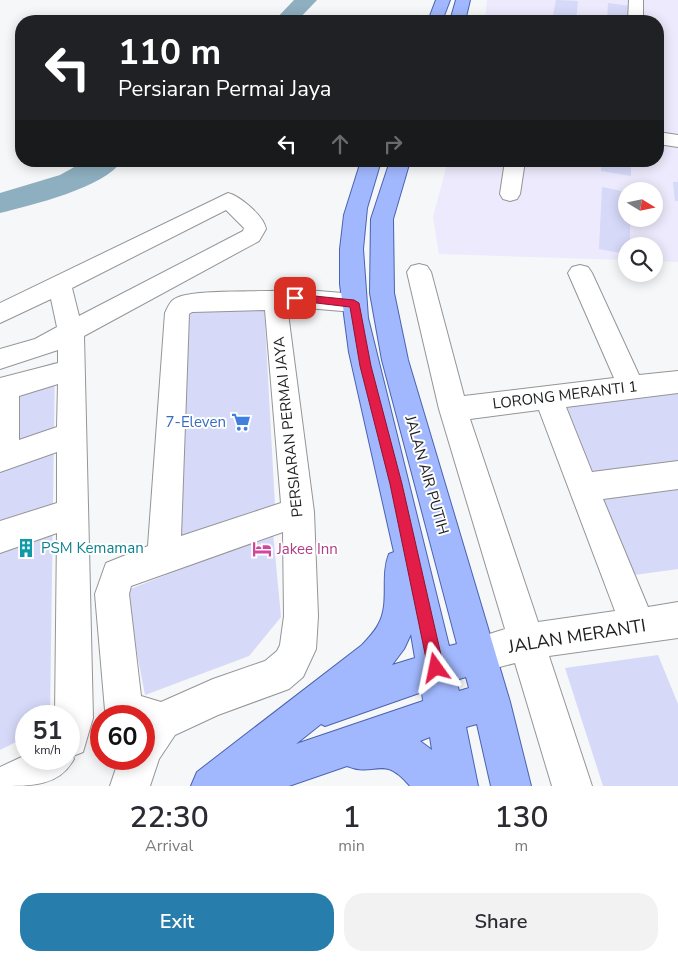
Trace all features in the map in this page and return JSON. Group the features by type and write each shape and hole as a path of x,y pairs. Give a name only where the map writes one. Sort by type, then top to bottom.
{"main road":[{"path":"437,15 443,0"},
{"path":"459,15 463,0"},
{"name":"JALAN AIR PUTIH","path":"369,167 360,192 354,218 352,251 354,303 366,366 396,484 436,668 458,786"},
{"name":"JALAN AIR PUTIH","path":"398,167 382,220 382,293 395,360 491,702 511,786"},
{"path":"211,786 376,658 388,644 398,624 403,599 396,484"},
{"path":"305,714 477,654"},
{"path":"231,786 445,713 491,702"},
{"path":"316,758 383,747 407,755 426,771 434,786"}],"street":[{"path":"636,0 636,15"},
{"path":"664,139 678,140"},
{"path":"510,194 514,167"},
{"path":"0,314 228,200 254,226 255,229 251,236 70,330 42,347 0,359"},
{"path":"419,272 453,409 572,786"},
{"path":"580,273 631,387"},
{"path":"59,285 70,330 74,705"},
{"path":"164,558 177,313 182,306 190,303 280,301 295,298 354,303"},
{"name":"PERSIARAN PERMAI JAYA","path":"155,732 213,698 276,676 290,664 298,650 301,616 298,512 276,313 280,301"},
{"path":"70,370 3,389 2,458 71,435"},
{"name":"LORONG MERANTI 1","path":"453,409 678,382"},
{"path":"548,398 583,487 666,627"},
{"path":"583,487 678,475"},
{"path":"123,705 112,594 118,575 131,568 298,512"},
{"path":"0,537 71,513"},
{"name":"JALAN MERANTI","path":"477,654 525,642 666,627"},
{"path":"3,786 38,770"},
{"path":"130,786 135,770"}],"shaded area":[{"path":"487,0 678,0 678,262 663,261 663,237 618,237 618,260 439,254 433,217 446,167 664,167 664,15 486,15"}],"building":[{"path":"556,0 578,1 577,15 553,15"},
{"path":"608,3 631,6 631,15 607,15"},
{"path":"601,167 631,167 631,176 601,171"},
{"path":"673,182 678,182 678,201 675,201"},
{"path":"602,187 618,190 618,228 630,228 630,237 618,237 618,253 599,249"},
{"path":"264,305 275,506 179,542 189,312"},
{"name":"PSM Kemaman","path":"55,362 50,705 15,705 15,742 0,750 0,380"},
{"path":"678,393 678,464 588,476 559,407"},
{"path":"678,481 678,569 627,576 593,492"},
{"path":"273,533 281,617 249,656 145,695 125,591"},
{"path":"658,655 678,704 678,786 603,786 565,668"}],"waterway":[{"path":"291,15 306,0"},
{"path":"0,203 71,182 97,167"}],"place":[{"name":"7-Eleven","path":"241,422"},
{"name":"PSM Kemaman","path":"26,548"},
{"name":"Jakee Inn","path":"262,549"}],"route":[{"path":"295,298 354,303 366,366 396,484 436,668"}]}
